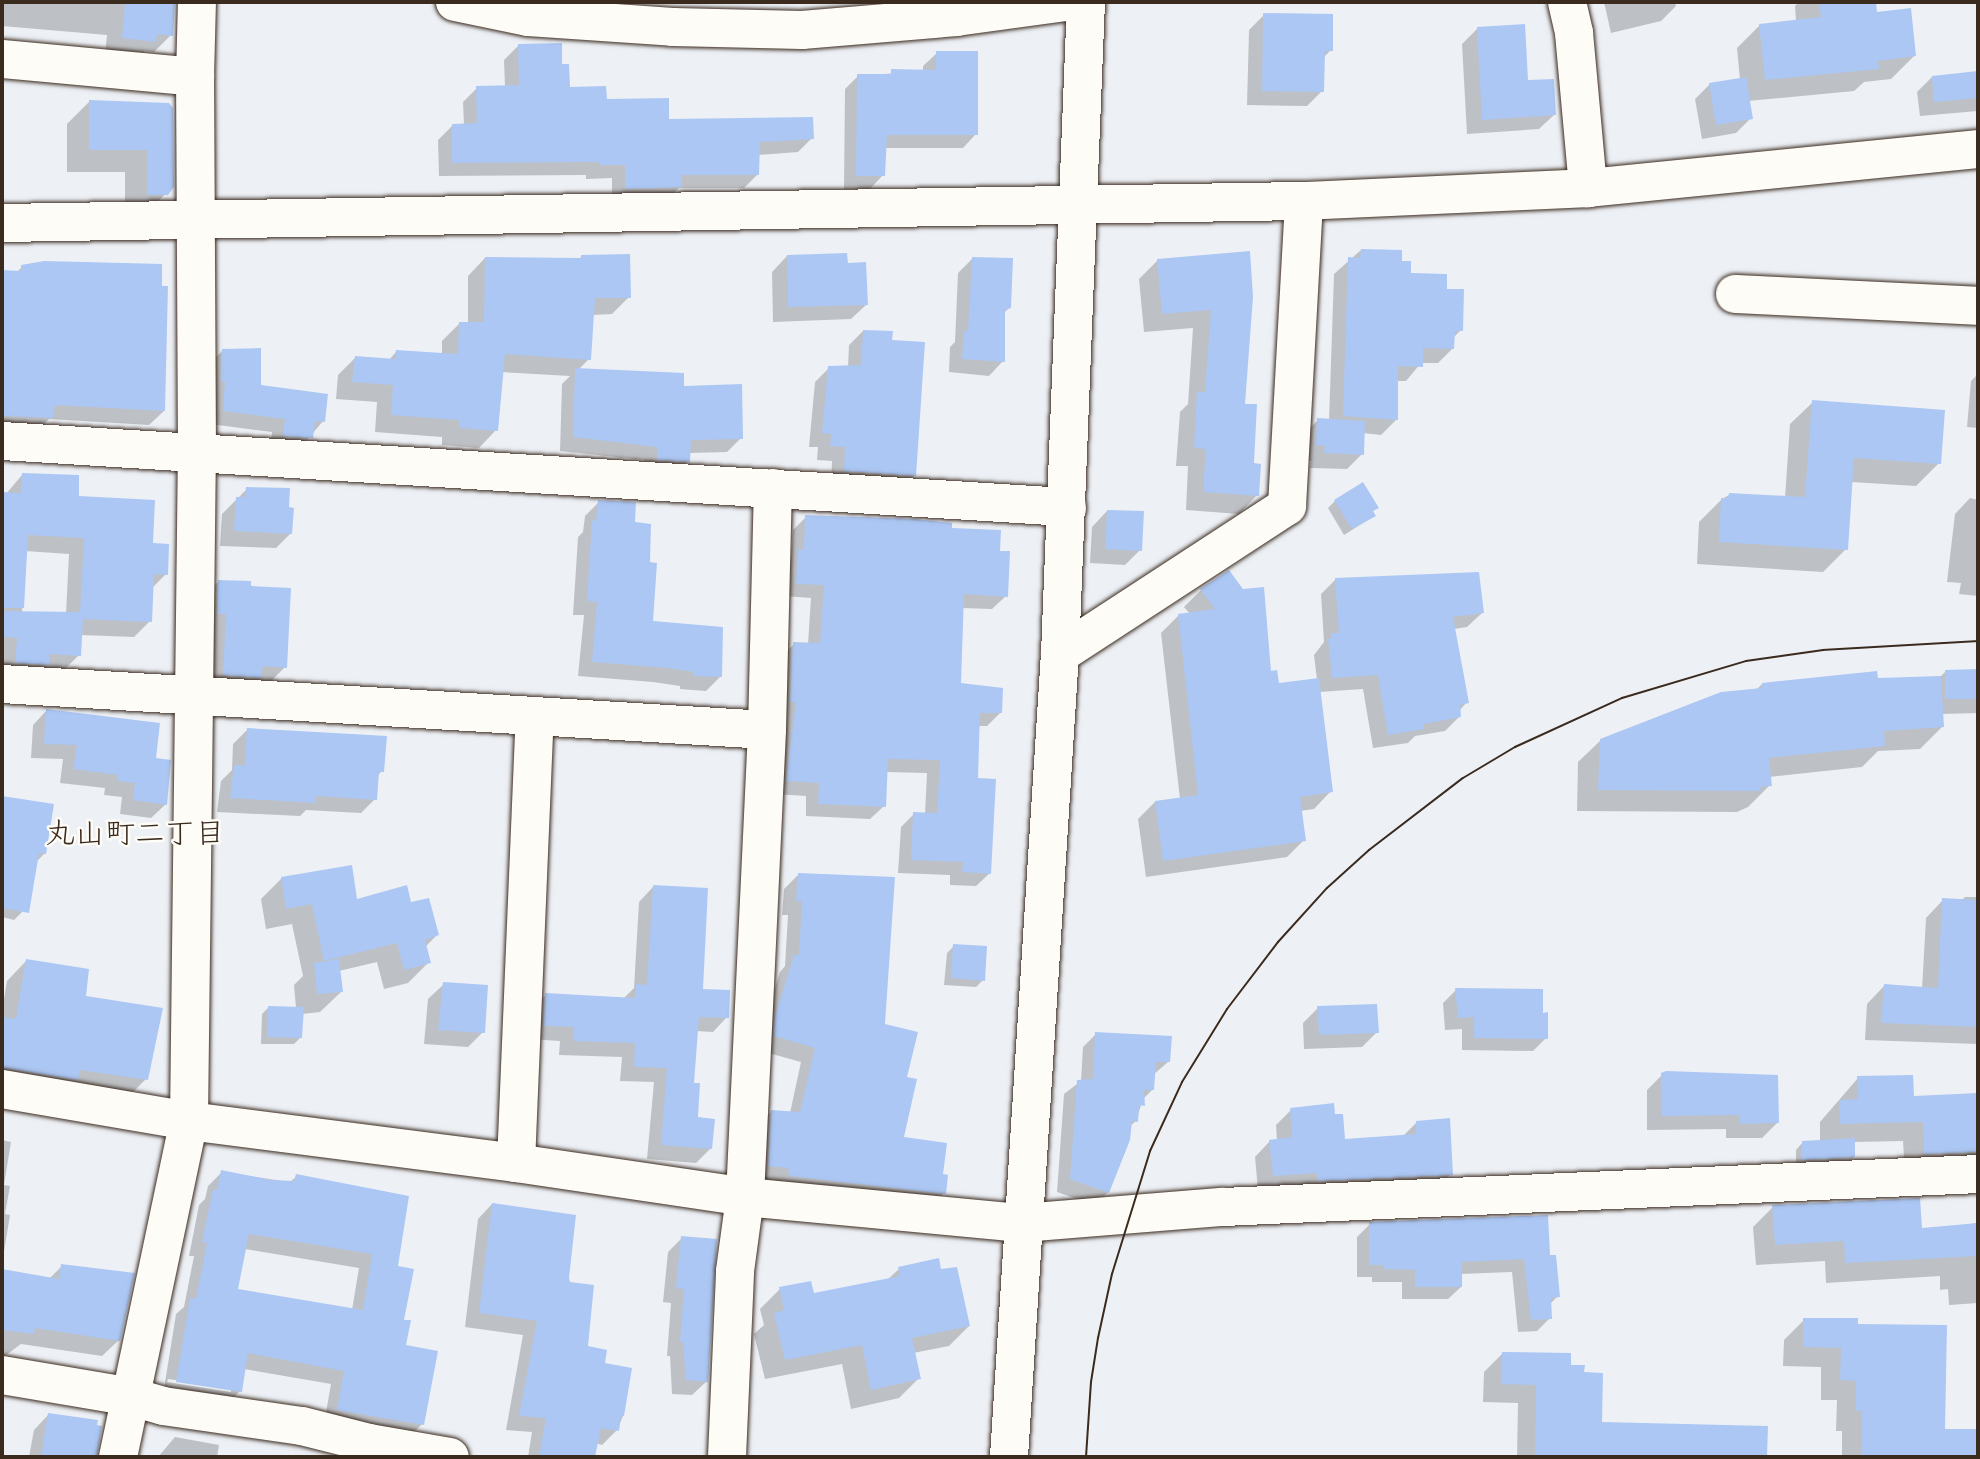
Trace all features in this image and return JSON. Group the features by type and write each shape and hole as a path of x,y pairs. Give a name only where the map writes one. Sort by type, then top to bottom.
{"street":[{"path":"118,1457 189,1121 197,451 197,2"},
{"path":"455,2 528,17 673,27 802,30 956,18 1066,2"},
{"path":"1009,1457 1060,654 1086,2"},
{"path":"1567,2 1574,33 1588,188"},
{"path":"2,59 195,77"},
{"path":"2,223 1304,201 1588,188 1978,149"},
{"path":"1060,654 1287,506 1304,201"},
{"path":"1735,294 1978,306"},
{"path":"2,441 1067,507"},
{"path":"727,1457 735,1271 745,1197 767,730 773,488"},
{"path":"2,684 767,730"},
{"path":"516,1163 535,718"},
{"path":"2,1089 189,1121 516,1163 745,1197 1022,1223 1223,1207 1978,1174"},
{"path":"2,1375 132,1397 163,1406 302,1426 369,1443 450,1457"}],"building":[{"path":"125,2 175,2 173,36 157,34 156,42 122,38"},
{"path":"1819,2 1876,2 1877,12 1911,8 1916,56 1878,61 1879,69 1765,80 1759,24 1821,17"},
{"path":"1263,13 1333,14 1333,51 1325,51 1324,92 1262,91"},
{"path":"1525,24 1528,80 1554,79 1556,115 1482,120 1477,27"},
{"path":"562,43 562,64 569,64 570,87 606,86 607,99 669,98 669,119 813,117 814,139 760,142 759,175 682,175 682,187 625,189 625,165 599,165 599,162 452,163 452,124 477,123 476,86 519,85 518,44"},
{"path":"936,51 978,51 978,135 887,135 885,176 856,176 857,74 891,74 891,69 936,70"},
{"path":"1978,71 1978,98 1934,102 1932,76"},
{"path":"1746,77 1753,119 1716,125 1709,83"},
{"path":"89,100 169,103 173,108 174,187 168,195 147,195 147,150 89,150"},
{"path":"1361,249 1402,250 1402,261 1411,261 1411,273 1447,274 1447,289 1464,289 1463,331 1455,331 1454,349 1423,348 1423,367 1398,366 1398,420 1343,416 1348,257 1360,258"},
{"path":"1250,251 1253,297 1245,404 1257,404 1254,463 1261,464 1259,496 1203,492 1206,449 1194,448 1197,391 1205,392 1211,310 1162,314 1157,259"},
{"path":"847,253 848,263 866,262 868,305 788,307 787,255"},
{"path":"630,254 631,298 595,298 591,360 505,354 498,431 459,428 459,420 391,415 393,385 352,382 355,356 395,359 396,350 458,354 459,322 484,322 485,257 581,258 581,255"},
{"path":"972,257 1013,258 1011,308 1005,310 1005,362 962,359 964,331 968,331"},
{"path":"44,261 162,264 162,286 168,286 165,411 55,405 53,418 2,416 2,270 21,271 21,265"},
{"path":"863,330 893,331 892,340 925,342 916,476 844,471 845,447 830,446 831,434 822,433 828,366 861,365"},
{"path":"261,348 261,385 328,394 325,422 315,421 313,438 283,436 285,419 223,411 225,382 221,382 222,349"},
{"path":"575,368 684,373 684,386 742,384 743,439 691,440 690,462 657,460 657,447 573,437"},
{"path":"1812,400 1945,410 1941,464 1854,458 1848,550 1719,542 1721,498 1728,498 1729,493 1805,497"},
{"path":"1317,418 1365,421 1364,455 1324,453 1325,446 1316,445"},
{"path":"22,473 79,475 79,496 155,500 153,543 169,544 168,575 154,574 152,622 83,619 81,656 50,654 49,665 15,663 17,638 2,637 2,611 80,612 84,538 28,535 24,608 2,608 2,492 21,493"},
{"path":"1363,482 1379,508 1373,511 1376,516 1352,529 1334,500"},
{"path":"246,487 290,488 289,507 294,508 292,534 234,531 236,497 245,497"},
{"path":"598,500 636,502 635,522 651,524 650,562 657,563 653,621 723,627 722,677 694,676 694,672 668,668 592,662 597,602 587,601 592,521 596,520"},
{"path":"1107,510 1144,511 1142,551 1105,549"},
{"path":"805,515 914,519 952,523 952,528 1001,530 1000,551 1010,551 1008,597 964,594 961,683 1003,688 1002,713 980,713 978,778 996,779 991,874 962,872 963,862 911,860 913,812 937,813 940,760 888,759 886,807 818,804 819,783 786,781 796,702 790,702 793,642 820,643 824,585 796,584 798,549 804,550"},
{"path":"1229,570 1243,589 1264,587 1271,671 1277,670 1279,683 1319,678 1333,792 1300,797 1306,841 1163,861 1155,801 1198,795 1178,614 1215,609 1200,589"},
{"path":"1479,572 1484,613 1453,617 1469,703 1460,705 1461,717 1424,724 1424,729 1388,735 1378,675 1332,678 1328,639 1331,638 1331,633 1339,633 1335,578"},
{"path":"218,580 251,581 251,586 291,588 287,668 263,666 261,678 223,675 226,614 217,614"},
{"path":"1978,669 1978,699 1945,699 1945,670"},
{"path":"1877,671 1878,678 1941,676 1944,727 1884,731 1885,746 1769,758 1772,786 1760,787 1761,791 1598,790 1600,739 1721,692 1762,688 1762,683"},
{"path":"46,709 160,723 156,758 171,760 167,805 133,800 135,783 117,781 118,775 73,769 77,745 44,744"},
{"path":"247,728 387,736 384,772 379,772 377,800 316,796 316,803 230,798 234,765 245,765"},
{"path":"2,796 54,804 46,854 39,853 29,913 2,908"},
{"path":"352,865 357,899 407,885 411,902 429,898 439,935 425,940 431,963 404,970 397,943 324,961 312,904 286,909 281,877"},
{"path":"798,873 895,877 885,1024 918,1032 907,1077 917,1079 904,1137 947,1143 943,1174 948,1175 946,1194 789,1176 788,1168 768,1166 771,1110 800,1112 815,1048 774,1036 775,1017 794,955 799,955 802,901 796,901"},
{"path":"653,885 708,888 703,989 730,990 729,1018 699,1017 694,1083 700,1083 698,1117 715,1119 712,1149 661,1145 667,1068 634,1067 635,1043 573,1041 574,1027 544,1026 545,993 635,998 636,984 647,985"},
{"path":"1942,898 1978,900 1978,1027 1881,1023 1884,984 1938,988"},
{"path":"953,944 987,946 985,981 951,978"},
{"path":"26,959 89,969 86,996 163,1008 148,1080 80,1070 78,1080 2,1068 2,1017 16,1019"},
{"path":"339,959 343,992 317,994 314,963"},
{"path":"443,982 488,985 485,1033 438,1030"},
{"path":"1455,988 1543,989 1543,1013 1548,1012 1548,1039 1474,1038 1474,1017 1458,1018"},
{"path":"1377,1004 1379,1033 1319,1035 1317,1006"},
{"path":"268,1006 304,1007 302,1038 267,1037"},
{"path":"1095,1032 1172,1036 1170,1062 1156,1062 1154,1090 1144,1090 1145,1106 1139,1105 1138,1122 1132,1121 1130,1140 1109,1193 1070,1179 1077,1080 1093,1079"},
{"path":"1661,1073 1778,1075 1779,1123 1740,1124 1740,1115 1662,1116"},
{"path":"1913,1075 1914,1096 1978,1093 1978,1152 1924,1154 1923,1122 1840,1124 1839,1100 1858,1099 1857,1076"},
{"path":"1334,1103 1335,1114 1343,1114 1345,1139 1416,1134 1416,1121 1450,1118 1453,1175 1317,1181 1317,1173 1273,1176 1269,1140 1292,1137 1290,1108"},
{"path":"1855,1138 1855,1157 1802,1160 1802,1141"},
{"path":"221,1170 271,1180 294,1181 296,1174 409,1196 398,1266 414,1269 404,1320 411,1320 406,1345 438,1351 424,1425 337,1410 344,1371 248,1353 242,1392 176,1382 190,1298 196,1299 207,1243 202,1242 213,1189 217,1190","holes":["249,1234 372,1254 363,1310 238,1289"]},
{"path":"1920,1198 1922,1228 1978,1223 1978,1256 1845,1263 1844,1241 1775,1245 1772,1205"},
{"path":"492,1203 576,1215 569,1278 570,1282 594,1285 588,1346 607,1350 605,1363 632,1368 619,1431 601,1428 595,1457 539,1457 546,1418 519,1416 537,1321 479,1313"},
{"path":"1548,1215 1550,1255 1556,1255 1560,1297 1551,1298 1552,1319 1531,1320 1524,1259 1462,1262 1462,1287 1415,1287 1415,1270 1384,1269 1384,1265 1369,1265 1369,1222"},
{"path":"681,1236 717,1239 708,1382 686,1380 683,1342 680,1342 684,1289 676,1288"},
{"path":"939,1258 941,1269 957,1267 970,1326 912,1338 921,1379 871,1390 862,1345 785,1360 774,1313 784,1310 779,1287 811,1281 814,1293 900,1276 898,1267"},
{"path":"61,1264 135,1273 120,1341 35,1328 34,1334 2,1330 2,1269 59,1279"},
{"path":"1803,1318 1858,1318 1858,1324 1947,1325 1945,1429 1978,1429 1978,1457 1862,1457 1862,1411 1856,1411 1856,1381 1840,1380 1841,1348 1803,1347"},
{"path":"1502,1352 1571,1353 1571,1365 1585,1365 1584,1372 1603,1373 1602,1422 1768,1426 1767,1457 1535,1457 1536,1385 1501,1384"},
{"path":"48,1413 98,1420 97,1425 102,1426 97,1457 41,1457"}],"tram line":[{"path":"1086,1457 1091,1382 1098,1338 1112,1274 1150,1151 1182,1082 1227,1009 1278,942 1327,888 1369,850 1463,778 1515,747 1622,698 1746,661 1823,650 1978,641"}],"district":[{"name":"丸山町二丁目","path":"135,833"}]}
